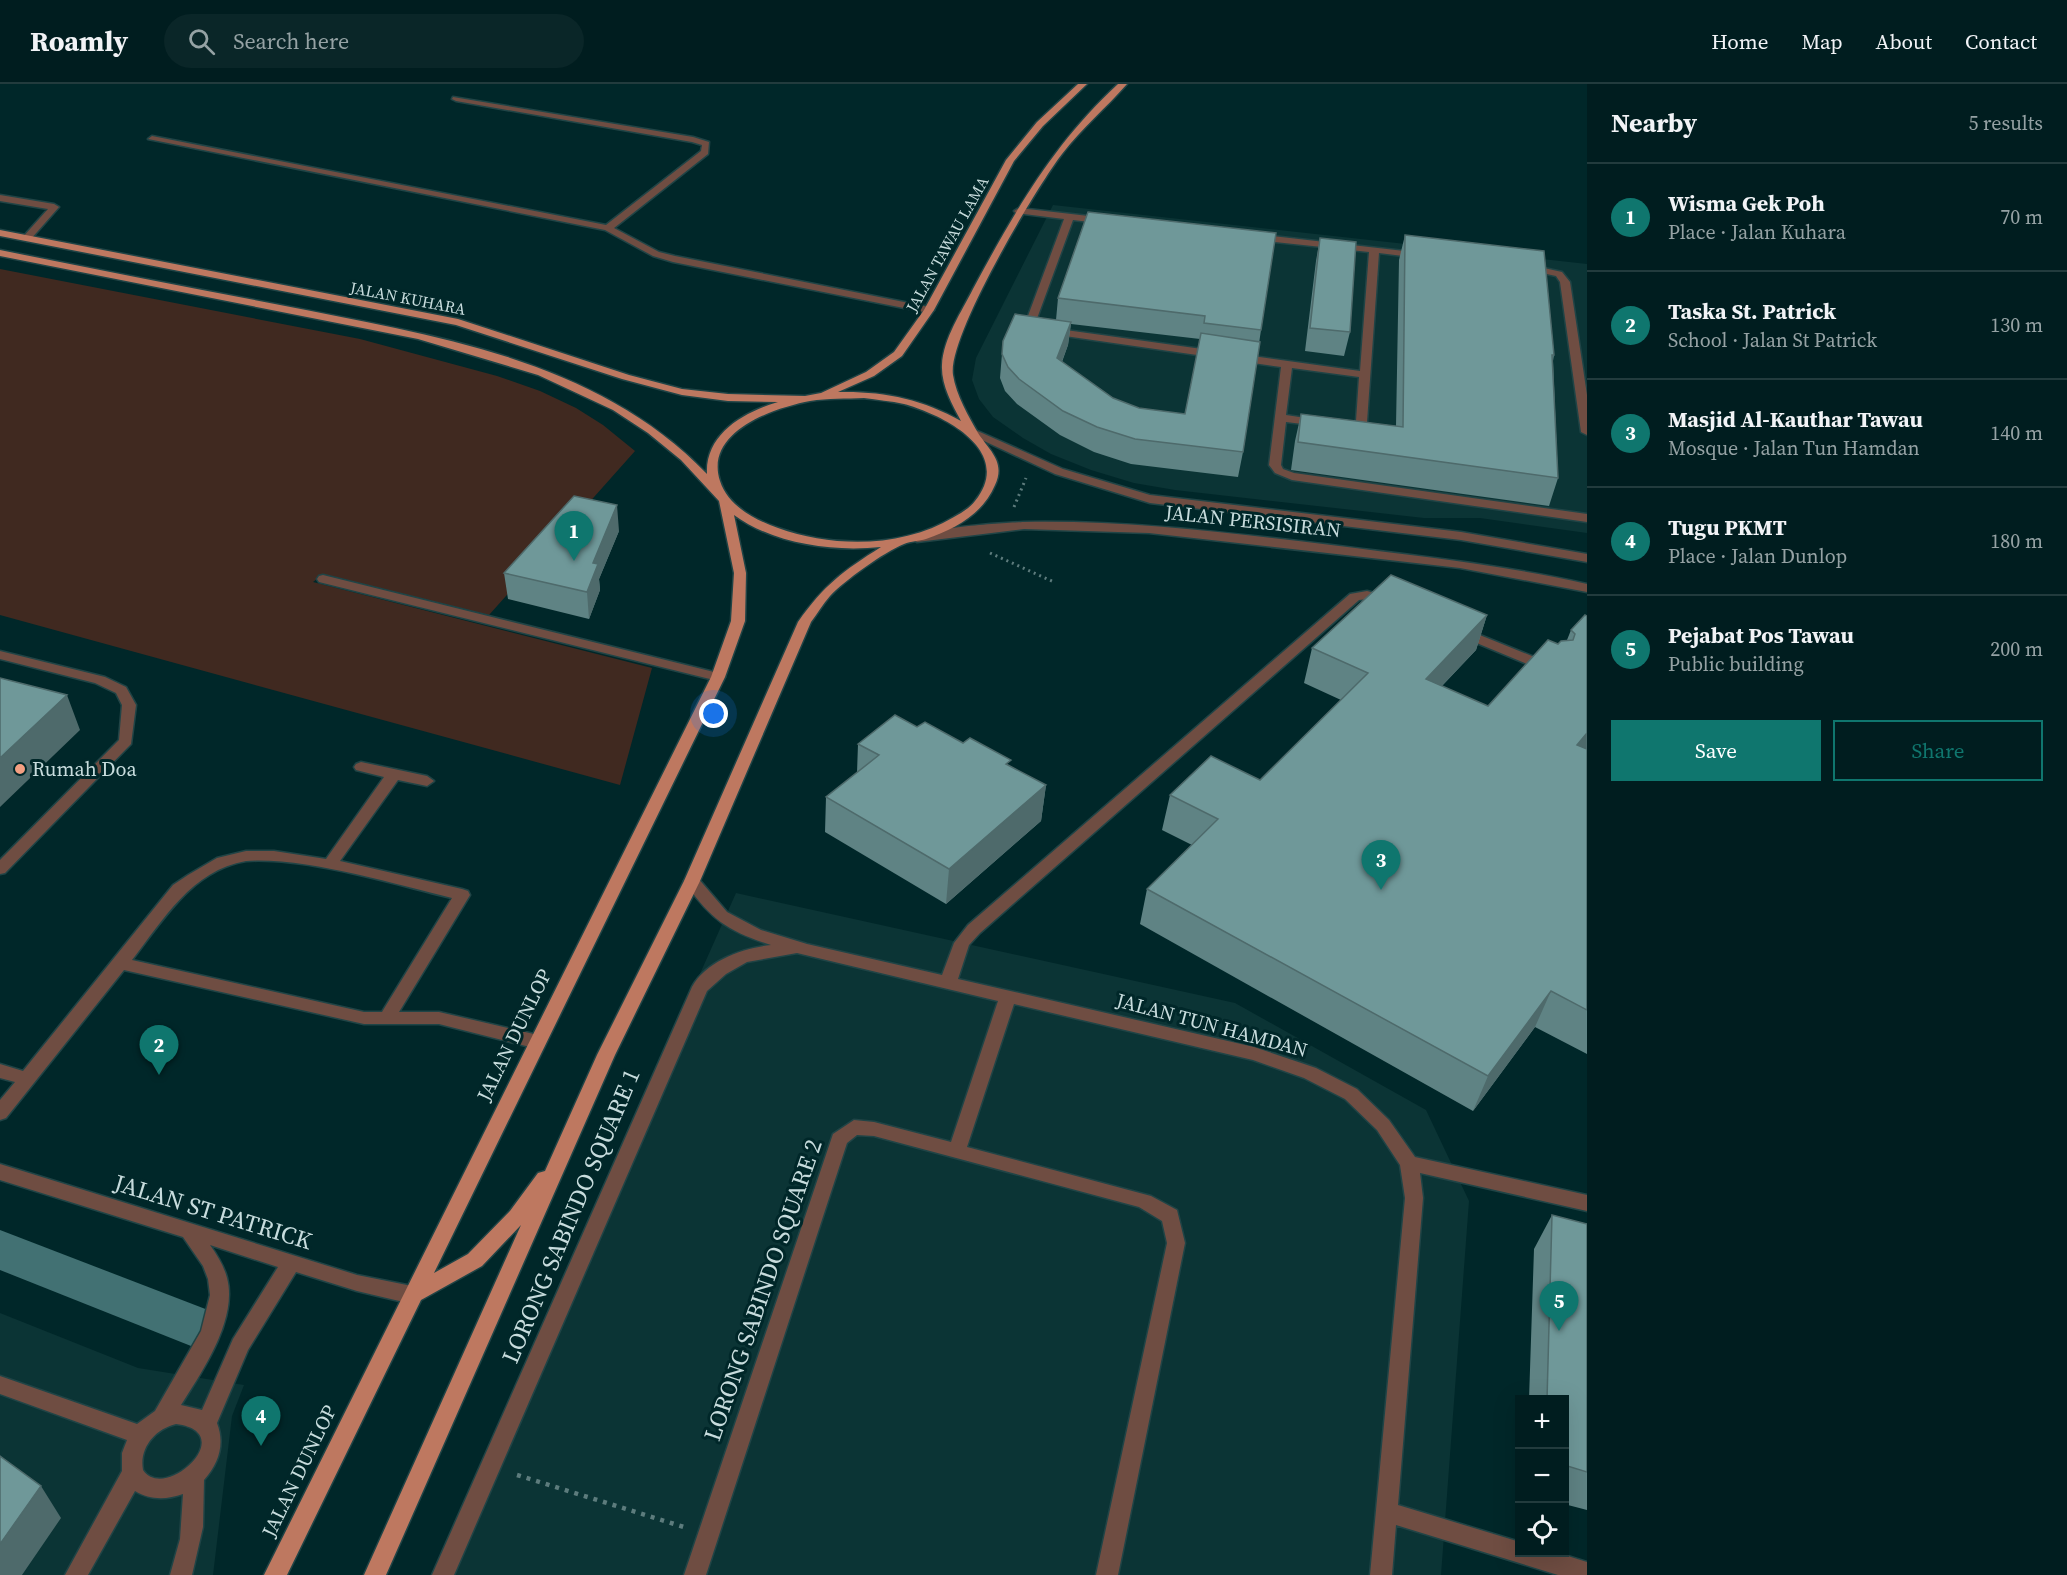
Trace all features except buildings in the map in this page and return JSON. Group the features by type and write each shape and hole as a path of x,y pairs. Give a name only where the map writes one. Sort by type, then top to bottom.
{"main road":[{"name":"JALAN TAWAU LAMA","path":"820,397 870,374 898,354 929,310 1010,160 1040,124 1083,84"},
{"path":"375,1575 606,1055 692,881 805,622 833,587 856,568 907,540 953,524 980,503 993,479 990,454 973,432 947,378 947,361 967,311 1019,211 1045,169 1069,137 1122,84"},
{"name":"JALAN KUHARA","path":"0,233 458,322 651,384 683,392 721,398 806,399"},
{"name":"JALAN KUHARA","path":"0,253 418,336 504,360 576,386 642,421 695,465 721,496 748,520 790,536 818,543 860,545 907,540"},
{"path":"806,399 864,395 906,401 944,414 973,432"},
{"name":"JALAN DUNLOP","path":"275,1575 411,1295 718,677 738,621 740,573 721,496 710,467 718,444 738,424 769,408 806,399"},
{"path":"411,1295 457,1272 490,1247 517,1217 564,1149"}],"street":[{"path":"456,99 706,144 705,152 608,228"},
{"path":"152,140 608,228 656,254 673,259 929,310"},
{"path":"0,198 54,207 27,238"},
{"path":"1019,211 1116,222"},
{"path":"1069,217 1030,324 1034,329 1365,375"},
{"path":"1245,236 1433,257"},
{"path":"1281,418 1356,426 1361,422 1374,250"},
{"path":"1516,266 1550,271 1564,278 1587,432"},
{"path":"1287,364 1275,465 1284,474 1587,518"},
{"name":"JALAN PERSISIRAN","path":"973,432 1051,470 1111,490 1150,499 1461,536 1587,558"},
{"name":"JALAN PERSISIRAN","path":"907,540 987,528 1037,525 1125,527 1439,561 1512,572 1587,588"},
{"path":"322,579 718,677"},
{"path":"948,982 962,943 974,929 1355,597 1374,597 1403,608"},
{"path":"1446,625 1553,669"},
{"path":"0,656 100,680 122,690 129,705 126,741 0,869"},
{"path":"362,767 428,781"},
{"path":"330,864 394,774"},
{"path":"0,1113 179,889 195,876 218,863 242,856 268,856 330,864 462,895 386,1018"},
{"name":"JALAN TUN HAMDAN","path":"692,881 707,902 726,920 762,936 807,950 1254,1054 1310,1073 1351,1094 1383,1125 1409,1163 1414,1198 1381,1575"},
{"name":"LORONG SABINDO SQUARE 1","path":"443,1575 700,987 716,970 740,957 770,950 807,950"},
{"path":"120,963 364,1018 439,1018 538,1042"},
{"path":"957,1152 1008,997"},
{"path":"0,1071 27,1079"},
{"name":"LORONG SABINDO SQUARE 2","path":"695,1575 838,1139 854,1127 874,1129 1144,1201 1170,1216 1176,1244 1107,1575"},
{"path":"1409,1163 1587,1203"},
{"name":"JALAN ST PATRICK","path":"0,1172 381,1290 411,1295"},
{"path":"163,1418 215,1325 220,1304 218,1280 209,1260 190,1232"},
{"path":"206,1424 240,1345 291,1263"},
{"path":"0,1385 141,1435"},
{"path":"189,1414 206,1424 212,1432 210,1456 194,1477 183,1484 158,1489 138,1481 130,1461 133,1448 141,1435 163,1418 189,1414"},
{"path":"76,1575 133,1473"},
{"path":"181,1575 190,1548 195,1510 194,1477"},
{"path":"1387,1512 1587,1573"}],"path":[{"path":"1013,508 1030,470"},
{"path":"990,553 1054,582"},
{"path":"490,1467 708,1534"}],"shaded area":[{"path":"1053,205 1587,264 1587,533 1480,518 1424,518 1175,490 1134,483 1091,470 1051,454 1023,438 993,417 979,399 972,380 976,358"},
{"path":"0,269 360,339 497,376 540,391 576,408 603,425 635,451 489,615 323,574 313,582 652,668 620,785 0,615"},
{"path":"736,893 1235,1003 1426,1110 1469,1201 1441,1575 432,1575"},
{"path":"0,1313 138,1368 244,1385 232,1416 213,1575 0,1575"}],"waterway":[{"path":"0,1250 191,1325"}],"place":[{"name":"Wisma Gek Poh","path":"574,561"},
{"name":"Rumah Doa","path":"20,769"},
{"name":"Masjid Al-Kauthar Tawau","path":"1381,890"},
{"name":"Taska St. Patrick","path":"159,1075"},
{"name":"Pejabat Pos Tawau","path":"1559,1331"},
{"name":"Tugu PKMT","path":"261,1446"}]}
